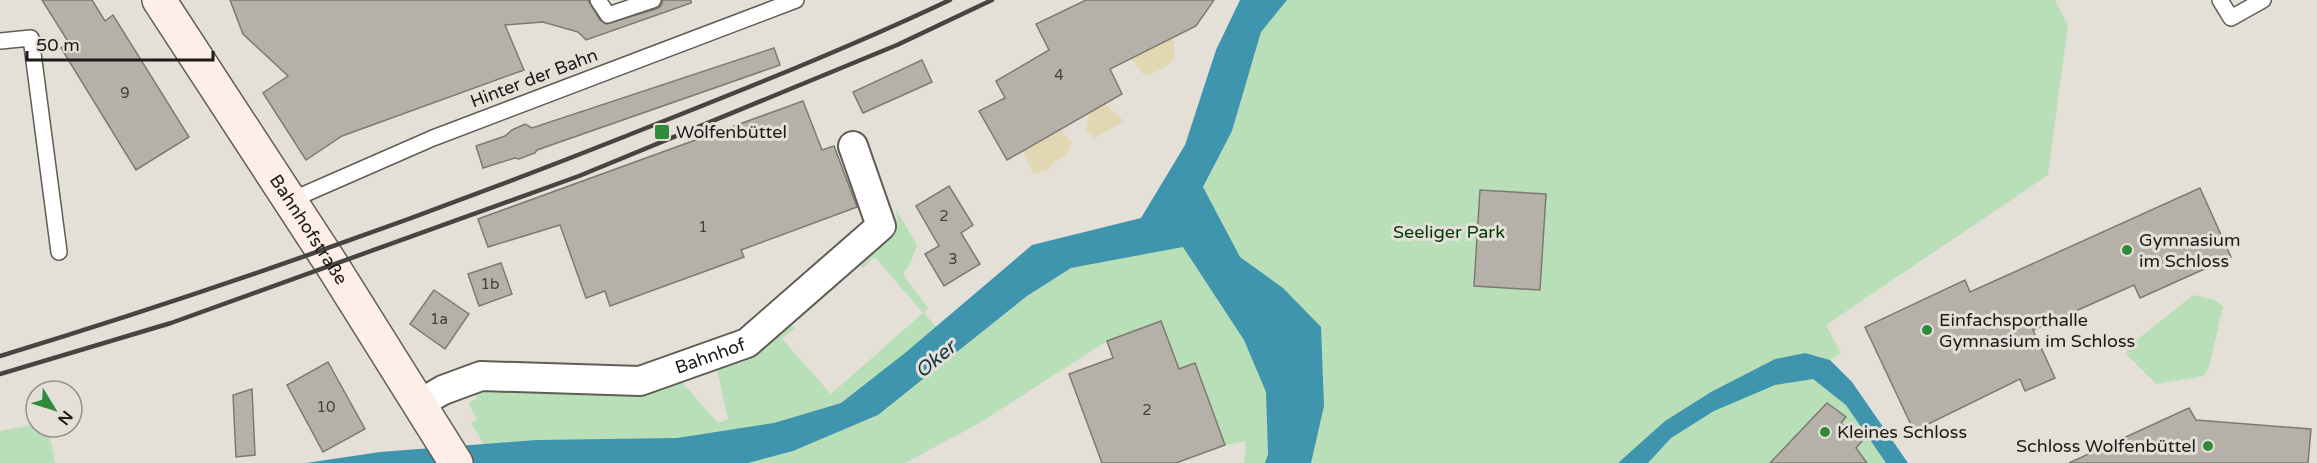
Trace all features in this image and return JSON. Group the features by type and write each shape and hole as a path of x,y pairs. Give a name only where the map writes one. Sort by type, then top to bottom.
{"street":[{"name":"Bahnhofstraße","path":"159,0 332,265 447,450"},
{"name":"Bahnhof","path":"419,404 443,390 481,376 639,381 747,343 881,226 853,146"}],"lane":[{"path":"598,0 608,15 653,0"},
{"name":"Hinter der Bahn","path":"290,201 433,138 796,0"},
{"path":"2220,0 2231,18 2263,0"},
{"path":"0,41 31,38 59,252"}],"green space":[{"name":"Seeliger Park","path":"1287,0 2055,0 2068,25 2048,175 1826,325 1841,353 1830,360 1805,353 1775,359 1711,392 1665,421 1618,463 1244,463 1246,441 1225,445 1195,363 1179,369 1107,341 978,424 905,463 495,463 471,423 477,419 468,403 477,398 473,392 679,379 718,423 728,419 716,366 788,320 795,328 782,339 831,394 923,313 875,257 863,268 856,261 897,226 896,209 917,245 911,262 903,274 928,308 924,313 952,345 755,461 793,451 878,415 1027,296 1071,268 1183,247 1203,187 1232,131 1261,32"},
{"path":"2193,295 2216,300 2223,307 2209,367 2204,376 2156,384 2126,354 2128,347"},
{"path":"1826,372 1895,463 1637,463 1648,450 1766,379"},
{"path":"24,426 24,439 50,439 55,463 0,463 0,431"}],"sand":[{"path":"1173,38 1175,58 1165,67 1144,75 1131,59"},
{"path":"1105,104 1124,121 1095,138 1085,131 1089,113"},
{"path":"1060,130 1072,142 1065,157 1053,162 1049,170 1033,174 1023,151"}],"water":[{"name":"Oker","path":"1240,0 1287,0 1261,32 1232,131 1203,187 1240,257 1283,288 1321,327 1324,406 1311,463 1265,463 1268,454 1266,392 1244,340 1183,247 1071,268 1027,296 878,415 793,451 748,463 306,463 380,452 537,440 677,438 774,423 841,403 905,353 1032,245 1141,218 1185,145 1216,50"},
{"path":"1805,353 1830,360 1852,382 1908,463 1886,463 1846,405 1813,379 1775,385 1714,411 1671,438 1648,463 1618,463 1665,421 1711,392 1775,359"}],"building":[{"path":"42,0 92,0 105,21 113,15 189,137 136,170 61,48 69,43"},
{"path":"230,0 588,0 600,20 606,24 656,9 661,6 663,0 691,0 691,3 586,40 578,32 543,22 505,25 524,70 342,136 306,160 263,93 288,76 243,34"},
{"path":"1086,0 1214,0 1196,26 1110,69 1122,94 1007,160 979,111 1005,98 996,81 1049,50 1036,24"},
{"path":"774,48 780,65 537,150 519,159 515,158 483,168 476,146 505,136 525,124 532,128"},
{"path":"922,60 932,82 863,113 853,92"},
{"path":"803,101 822,150 834,146 857,207 741,250 744,257 610,306 605,291 586,298 560,225 488,247 478,219"},
{"path":"949,186 973,225 961,233 980,264 944,286 925,254 939,246 916,206"},
{"path":"2200,188 2231,257 2140,298 2134,285 2033,330 2055,378 2025,391 2020,379 1914,431 1865,327 1965,280 1970,292"},
{"path":"1480,190 1546,194 1540,290 1474,286"},
{"path":"501,263 512,294 479,306 468,274"},
{"path":"434,290 469,314 445,349 410,324"},
{"path":"1161,321 1179,369 1195,363 1225,445 1176,463 1102,463 1069,374 1113,358 1107,341"},
{"path":"328,362 365,429 323,452 287,385"},
{"path":"252,389 255,455 236,457 233,395"},
{"name":"Kleines Schloss","path":"1827,403 1846,417 1841,423 1862,441 1856,448 1867,463 1770,463"},
{"name":"Schloss Wolfenbüttel","path":"2189,408 2196,420 2311,429 2308,463 2069,463"}],"railway":[{"path":"0,356 235,280 467,197 787,72 950,0"},
{"path":"0,374 171,323 579,176 897,45 992,0"}],"place":[{"name":"Wolfenbüttel","path":"662,132"},
{"name":"Gymnasium im Schloss","path":"2127,250"},
{"name":"Einfachsporthalle Gymnasium im Schloss","path":"1927,330"},
{"name":"Kleines Schloss","path":"1825,432"},
{"name":"Schloss Wolfenbüttel","path":"2208,446"}]}
